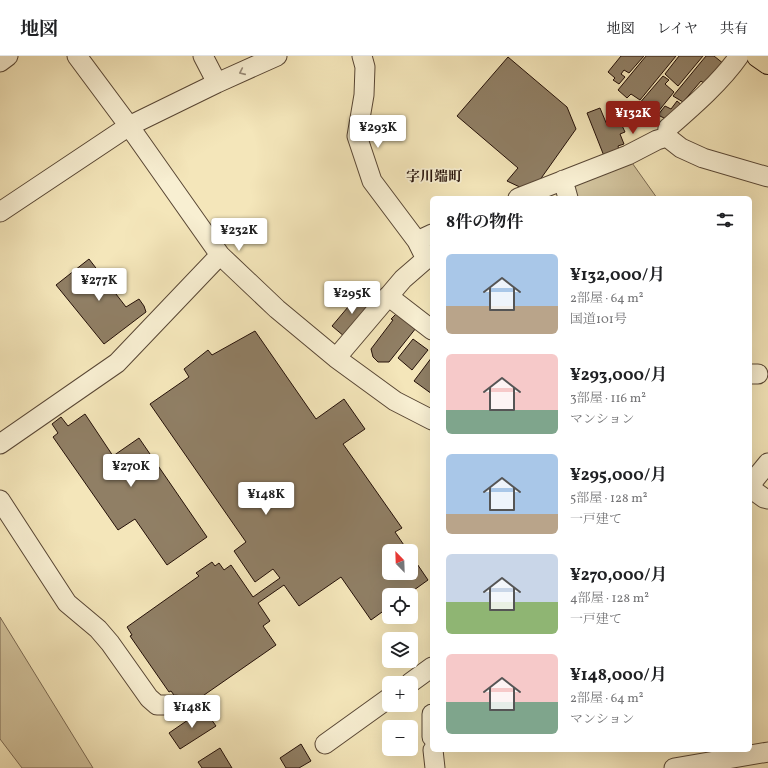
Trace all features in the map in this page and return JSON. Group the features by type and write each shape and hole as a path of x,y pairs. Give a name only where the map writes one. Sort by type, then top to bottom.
{"highway":[{"path":"758,56 768,63"}],"street":[{"path":"0,62 8,56"},
{"path":"77,56 129,126 220,255 277,309 336,358 395,401 430,419"},
{"path":"203,56 217,83"},
{"path":"0,212 129,126 217,83 278,56"},
{"path":"336,358 403,279 426,259 425,238 372,180 357,136 364,95 364,67 362,56"},
{"path":"667,137 668,128 692,107 733,65 739,56"},
{"path":"667,137 681,148 703,158 768,178"},
{"path":"529,196 566,189 657,140 667,137"},
{"path":"0,444 117,363 220,255"},
{"path":"388,296 430,328"},
{"path":"752,484 768,463"},
{"path":"752,489 764,498 768,499"},
{"path":"0,500 67,603 98,629 110,643 148,698 157,705 176,705"},
{"path":"418,677 430,668"},
{"path":"325,744 382,703"},
{"path":"433,752 435,768"},
{"path":"674,768 748,758 768,752"}],"shaded area":[{"path":"630,160 656,196 574,196 571,186"},
{"path":"0,617 93,768 22,768 0,739"}],"building":[{"path":"621,56 644,56 629,73 624,70 621,74 625,77 619,84 613,80 615,78 608,72"},
{"path":"646,56 676,56 640,100 631,94 627,98 618,90"},
{"path":"679,56 703,56 678,86 665,74"},
{"path":"706,56 714,56 724,64 706,85 701,81 683,102 673,96"},
{"path":"508,57 567,107 576,129 537,184 524,189 507,181 518,168 457,116"},
{"path":"663,76 669,80 665,84 674,92 653,118 638,105"},
{"path":"677,101 683,106 668,120 658,115 665,106 671,109"},
{"path":"600,108 607,125 619,119 625,132 620,134 624,144 618,146 619,150 604,156 587,113"},
{"path":"89,259 126,307 139,299 146,312 104,344 56,285"},
{"path":"359,294 372,304 345,337 332,326"},
{"path":"397,313 416,328 389,362 378,362 373,357 371,349 393,320 391,319"},
{"path":"255,331 316,419 344,399 365,429 343,444 402,528 395,532 403,544 382,544 382,580 418,580 418,565 428,580 417,588 382,588 382,612 371,620 341,577 299,606 284,585 258,603 270,621 263,626 276,645 184,709 171,691 169,692 130,636 132,635 127,627 199,576 196,573 212,562 215,566 219,563 224,570 231,565 253,597 280,578 273,569 255,582 234,551 246,542 150,404 189,377 184,369 208,350 212,355"},
{"path":"413,339 428,350 412,370 398,358"},
{"path":"430,360 430,393 414,381"},
{"path":"85,414 113,456 139,438 207,537 167,565 135,519 118,530 53,437 58,433 52,424 61,417 68,426"},
{"path":"204,709 216,726 180,749 169,733"},
{"path":"301,744 311,761 299,768 286,768 280,758"},
{"path":"220,748 232,768 202,768 198,762"}],"district":[{"name":"字川端町","path":"434,176"}]}
